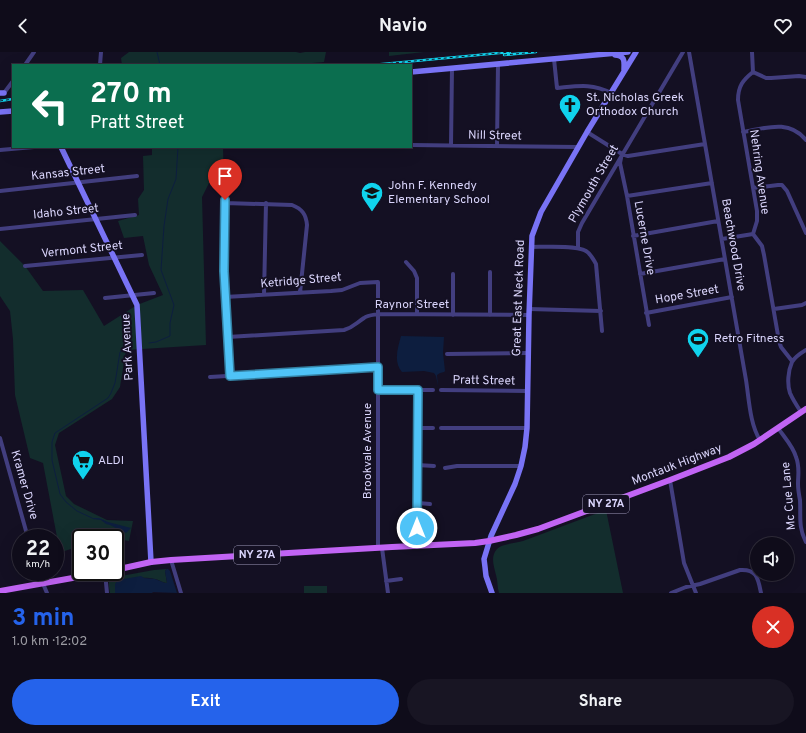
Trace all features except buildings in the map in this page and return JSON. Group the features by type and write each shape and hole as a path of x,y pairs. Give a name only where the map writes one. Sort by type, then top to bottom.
{"main road":[{"path":"412,72 628,52"},
{"name":"Great East Neck Road","path":"492,593 486,576 484,559 489,541 515,484 525,447 527,428 532,236 541,212 578,147 636,52"},
{"path":"609,54 621,55 624,61 624,71"},
{"path":"0,112 12,111"},
{"name":"Park Avenue","path":"61,148 137,305 151,562"},
{"name":"NY 27A","path":"760,440 803,410"},
{"name":"Montauk Highway","path":"151,562 380,548 475,544 538,529 729,457 760,440"},
{"name":"NY 27A","path":"124,568 151,562"},
{"path":"4,591 72,578"}],"street":[{"path":"26,64 34,52"},
{"path":"100,64 101,52"},
{"name":"Plymouth Street","path":"578,248 578,232 582,223 683,52"},
{"name":"Beachwood Drive","path":"689,52 752,421 756,435 760,440"},
{"path":"752,52 753,72 766,78 806,77"},
{"path":"554,59 557,88 587,85 601,88 611,93"},
{"path":"497,146 498,64"},
{"path":"451,145 452,68"},
{"name":"Nehring Avenue","path":"752,234 757,221 757,211 743,132 738,92 745,78 753,72"},
{"path":"2,93 12,82"},
{"path":"743,132 773,126 783,126 798,132 806,140"},
{"path":"587,132 622,154 628,156 705,144"},
{"name":"Nill Street","path":"412,145 578,147"},
{"path":"0,150 23,148"},
{"name":"Lucerne Drive","path":"622,154 620,163 627,196 648,326"},
{"name":"Kansas Street","path":"0,190 137,176"},
{"path":"627,196 712,183"},
{"path":"224,184 226,202 224,271 230,376"},
{"path":"753,188 782,185 787,191 806,233"},
{"path":"226,202 292,205 304,212 307,225 300,293"},
{"path":"264,295 266,203"},
{"name":"Idaho Street","path":"0,229 135,215"},
{"path":"633,236 718,221"},
{"path":"722,239 752,234 762,246 779,341 781,347 792,361"},
{"path":"531,247 578,248 586,251 592,257 596,264 602,331"},
{"name":"Vermont Street","path":"25,266 142,254"},
{"path":"640,274 725,259"},
{"path":"406,262 414,271 417,278 417,314"},
{"path":"490,272 490,315"},
{"path":"453,274 453,315"},
{"name":"Ketridge Street","path":"225,297 342,290 360,283 378,282"},
{"name":"Brookvale Avenue","path":"378,282 380,548 388,593"},
{"path":"105,298 154,293"},
{"name":"Hope Street","path":"646,313 732,297"},
{"path":"774,309 802,305 806,303"},
{"path":"529,309 601,311"},
{"name":"Raynor Street","path":"228,336 344,330 351,328 370,315 378,314 529,315"},
{"path":"803,410 792,398 788,384 792,361 806,350"},
{"path":"447,354 528,353"},
{"path":"210,377 378,367"},
{"path":"378,390 433,390"},
{"path":"417,546 418,390"},
{"name":"Pratt Street","path":"441,390 527,391"},
{"path":"417,428 433,428"},
{"path":"441,428 527,428"},
{"name":"Mc Cue Lane","path":"778,428 797,457 799,472 798,484 800,499 800,527 806,542"},
{"name":"Kramer Drive","path":"0,438 25,529"},
{"path":"417,465 434,466"},
{"path":"446,468 457,466 521,466"},
{"path":"670,480 684,563 696,593"},
{"path":"418,503 430,504"},
{"path":"171,560 181,593"},
{"path":"671,593 746,569 752,571 757,576 761,593"},
{"path":"386,581 401,579"},
{"path":"106,581 107,593"},
{"path":"43,583 47,593"}],"green space":[{"path":"129,52 326,52 324,62 301,64 122,64 121,58"},
{"path":"389,52 424,52 389,56"},
{"path":"152,148 223,148 224,183 209,183 202,197 206,345 126,350 120,387 112,399 59,433 55,445 66,496 74,504 107,520 133,521 129,541 124,540 124,529 72,529 72,549 64,551 64,529 55,529 43,463 30,458 15,395 13,339 10,311 0,296 0,241 25,266 43,291 83,290 104,326 137,305 163,295 149,265 143,236 124,238 118,221 139,215 138,199 144,190 143,156 152,155"},
{"path":"606,510 623,593 499,593 493,558 499,547 523,541"},
{"path":"167,569 165,571 167,583 151,578 124,579 124,575"},
{"path":"109,581 121,581 115,590 115,593 110,593"},
{"path":"304,586 327,586 327,593 304,593"}],"water":[{"path":"401,336 444,337 443,353 445,371 437,375 438,386 434,373 424,371 402,372 399,368 397,359"},
{"path":"92,518 99,518 131,528 126,533 124,532 124,529 118,529 101,520"},
{"path":"168,569 170,571 177,593 115,593 115,584 117,581 124,581 124,579 141,576 167,583 165,571"}],"waterway":[{"path":"157,52 160,64"},
{"path":"149,343 156,342 170,336 170,323 174,305 161,270 164,226 168,199 176,179 178,148"},
{"path":"92,518 77,511 66,502 60,494 52,460 52,442 55,433 108,398 115,383 120,352 127,346"}],"railway":[{"path":"383,64 510,52"},
{"path":"504,55 536,52"},
{"path":"0,101 12,99"}],"place":[{"name":"St. Nicholas Greek Orthodox Church","path":"570,124"},
{"name":"John F. Kennedy Elementary School","path":"372,212"},
{"name":"Retro Fitness","path":"698,358"},
{"name":"ALDI","path":"83,480"}],"route":[{"path":"225,200 224,271 230,376 378,367 378,390 418,390 417,528"}]}
